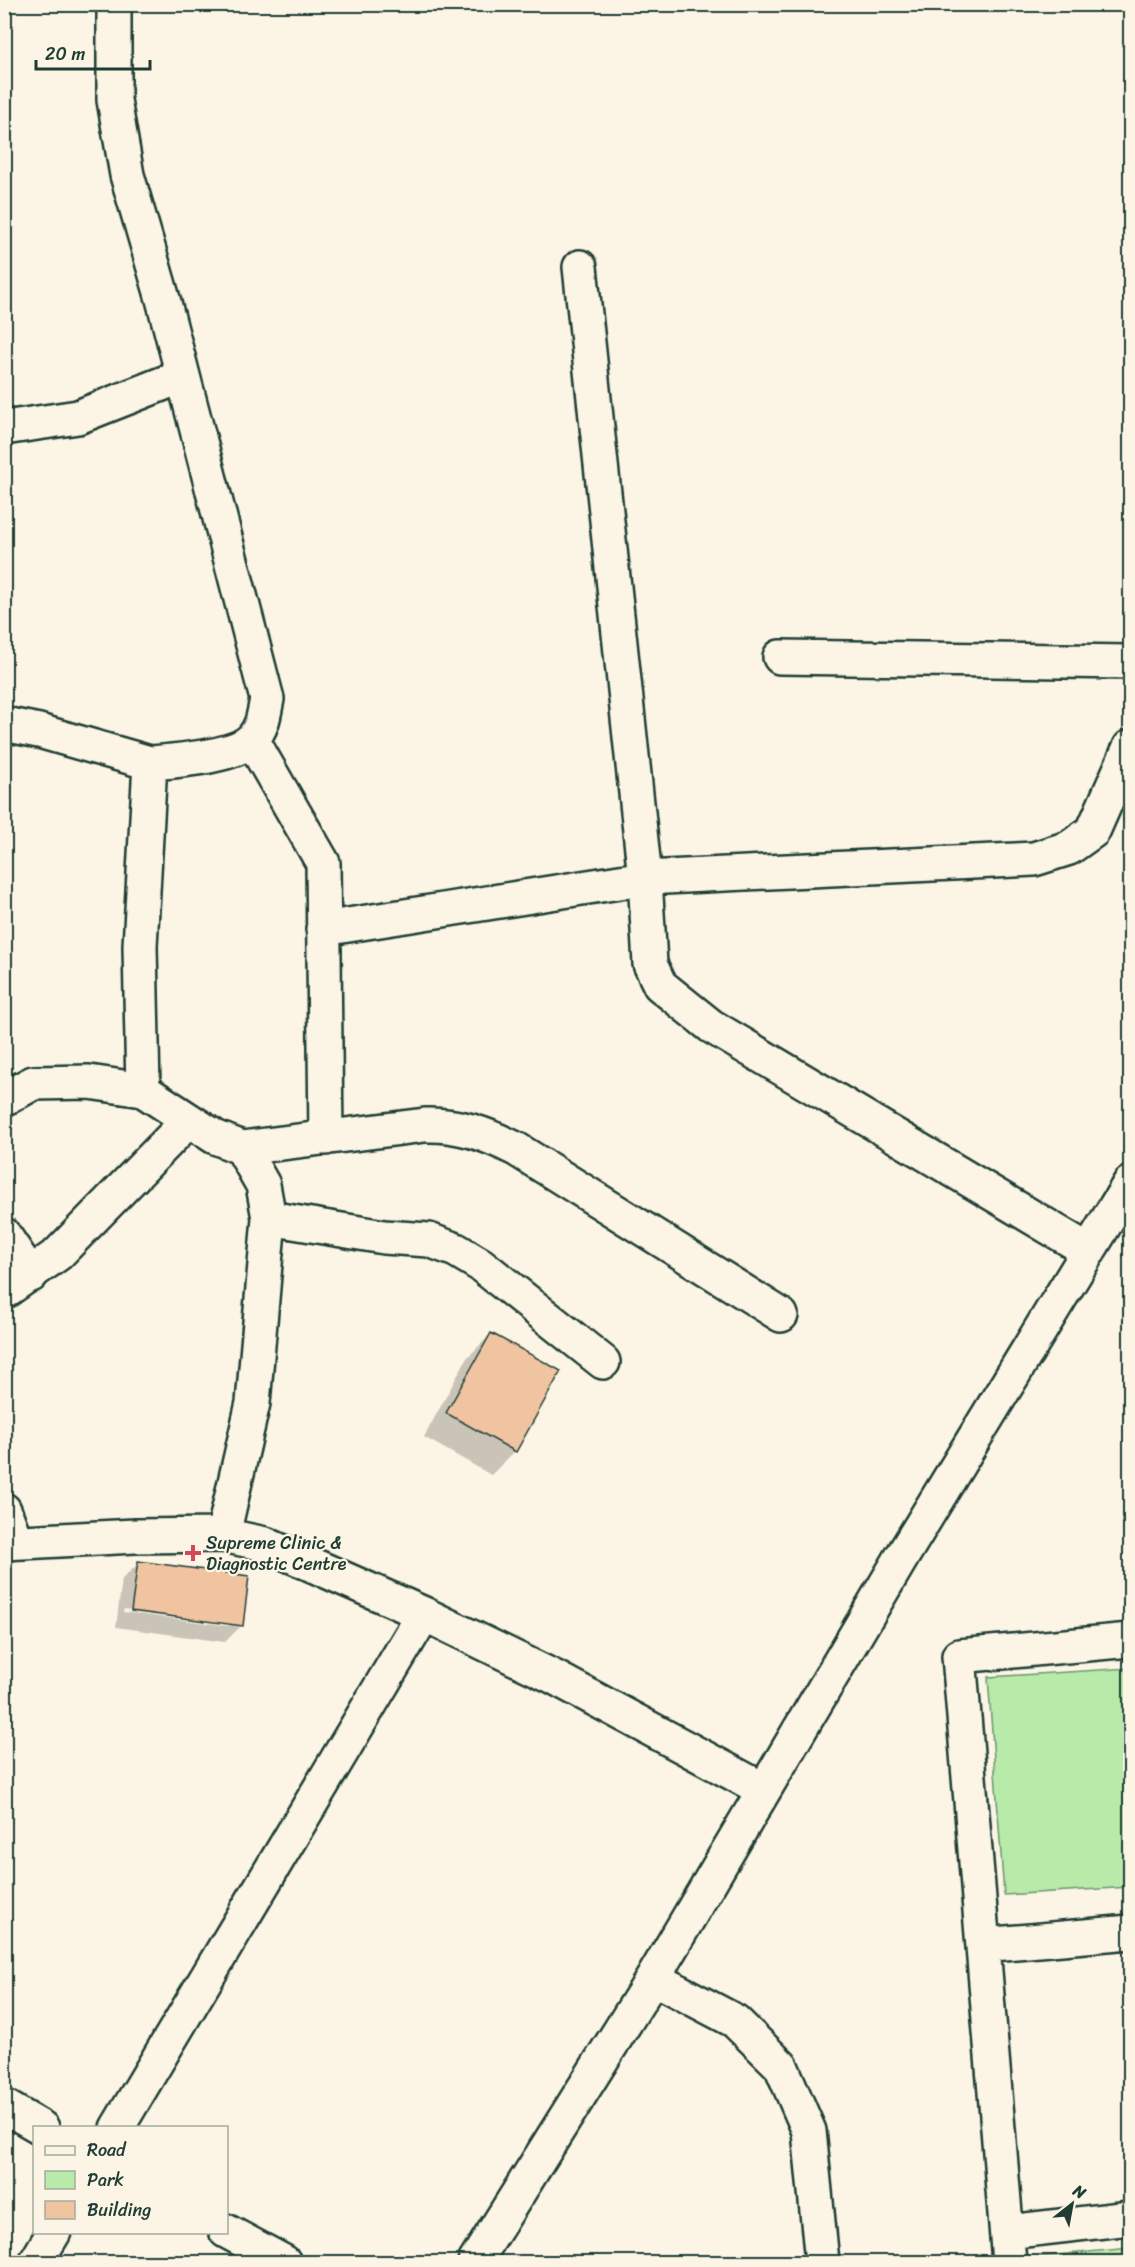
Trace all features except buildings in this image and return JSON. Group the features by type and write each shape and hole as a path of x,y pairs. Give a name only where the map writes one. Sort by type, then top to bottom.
{"street":[{"path":"4,724 39,731 150,763 190,759 232,750 252,740 263,722 267,699 127,175 114,100 114,4"},
{"path":"580,267 645,878 650,964 660,985 711,1026 1089,1251"},
{"path":"4,428 78,417 182,376"},
{"path":"780,657 1131,662"},
{"path":"252,740 323,863 326,1138"},
{"path":"323,929 645,878 1034,859 1069,848 1093,831 1131,747"},
{"path":"143,1090 140,945 150,763"},
{"path":"4,1099 33,1083 88,1082 143,1090 215,1137 242,1148 450,1124 485,1134 516,1149 781,1315"},
{"path":"4,1235 18,1283 81,1233 188,1121"},
{"path":"223,1535 253,1402 269,1218 263,1185 242,1148"},
{"path":"475,2262 653,1978 1131,1183"},
{"path":"269,1218 384,1237 429,1239 456,1250 481,1265 603,1362"},
{"path":"4,1510 10,1542 135,1536 223,1535 265,1544 284,1551 424,1614 554,1677 764,1790"},
{"path":"118,2126 424,1614"},
{"path":"1131,1640 959,1656 1008,2247 1131,2218"},
{"path":"983,1945 1131,1932"},
{"path":"653,1978 735,2021 781,2066 809,2131 822,2262"},
{"path":"4,2106 40,2126"},
{"path":"228,2232 284,2262"},
{"path":"36,2262 53,2234"}],"green space":[{"path":"1130,1668 1130,1887 1004,1895 988,1677"},
{"path":"1130,2248 1130,2262 1026,2262 1025,2258"}],"place":[{"name":"Supreme Clinic & Diagnostic Centre","path":"193,1553"}]}
